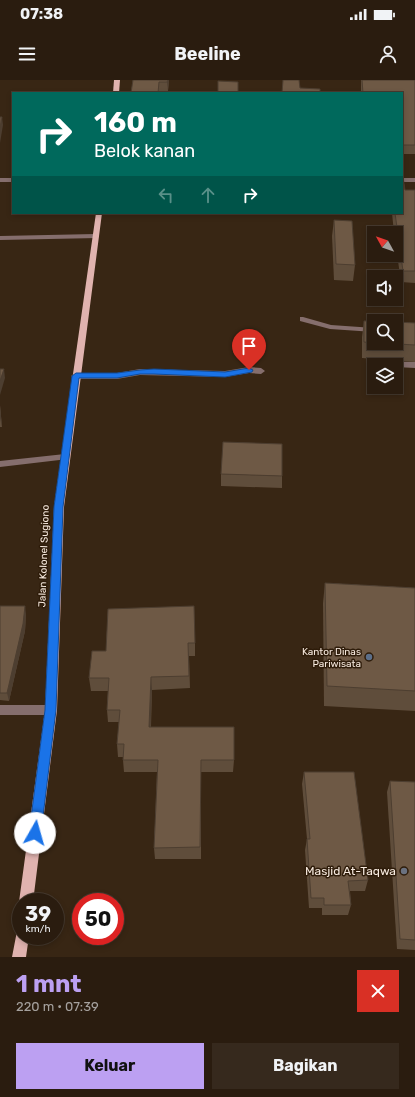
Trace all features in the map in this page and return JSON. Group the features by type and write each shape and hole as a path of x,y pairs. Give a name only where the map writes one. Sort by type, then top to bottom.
{"main road":[{"path":"116,92 117,80"},
{"name":"Jalan Kolonel Sugiono","path":"27,893 51,710 59,507 99,214"},
{"path":"19,957 21,945"}],"street":[{"path":"0,180 12,180"},
{"path":"403,180 415,180"},
{"path":"0,238 95,236"},
{"path":"303,319 330,327 367,330"},
{"path":"403,365 415,365"},
{"path":"76,376 117,376 140,372 225,374 249,370 261,371"},
{"path":"0,464 65,457"},
{"path":"0,710 51,710"}],"building":[{"path":"133,80 168,80 167,82 159,82 158,92 131,92"},
{"path":"283,80 299,80 300,88 320,89 320,92 282,92"},
{"path":"362,80 415,80 415,145 403,145 403,92 363,92"},
{"path":"218,81 238,82 238,92 218,92"},
{"path":"0,117 2,117 0,128"},
{"path":"403,177 405,190 415,190 415,271 403,271 402,262 403,262 403,226 397,226 395,214 403,214"},
{"path":"334,220 352,221 355,265 336,264"},
{"path":"364,321 367,321 367,342 364,342"},
{"path":"403,322 415,323 415,345 403,344"},
{"path":"0,369 4,369 0,381"},
{"path":"223,442 282,444 282,476 221,474"},
{"name":"Kantor Dinas Pariwisata","path":"325,583 415,588 415,691 327,686"},
{"path":"0,606 25,606 23,624 7,693 0,693"},
{"path":"194,606 195,643 188,643 189,676 151,677 149,727 234,727 234,760 201,760 200,847 154,848 158,760 123,760 124,744 117,744 120,710 107,710 109,678 89,678 92,651 106,651 108,609"},
{"path":"304,772 354,772 368,880 348,881 351,905 324,905 324,898 311,898 307,839 310,839"},
{"name":"Masjid At-Taqwa","path":"390,781 415,782 415,940 400,939"}],"place":[{"name":"Kantor Dinas Pariwisata","path":"369,657"},
{"name":"Masjid At-Taqwa","path":"404,871"}],"route":[{"path":"35,833 51,710 59,507 76,376 117,376 140,372 231,374 249,370"}]}
